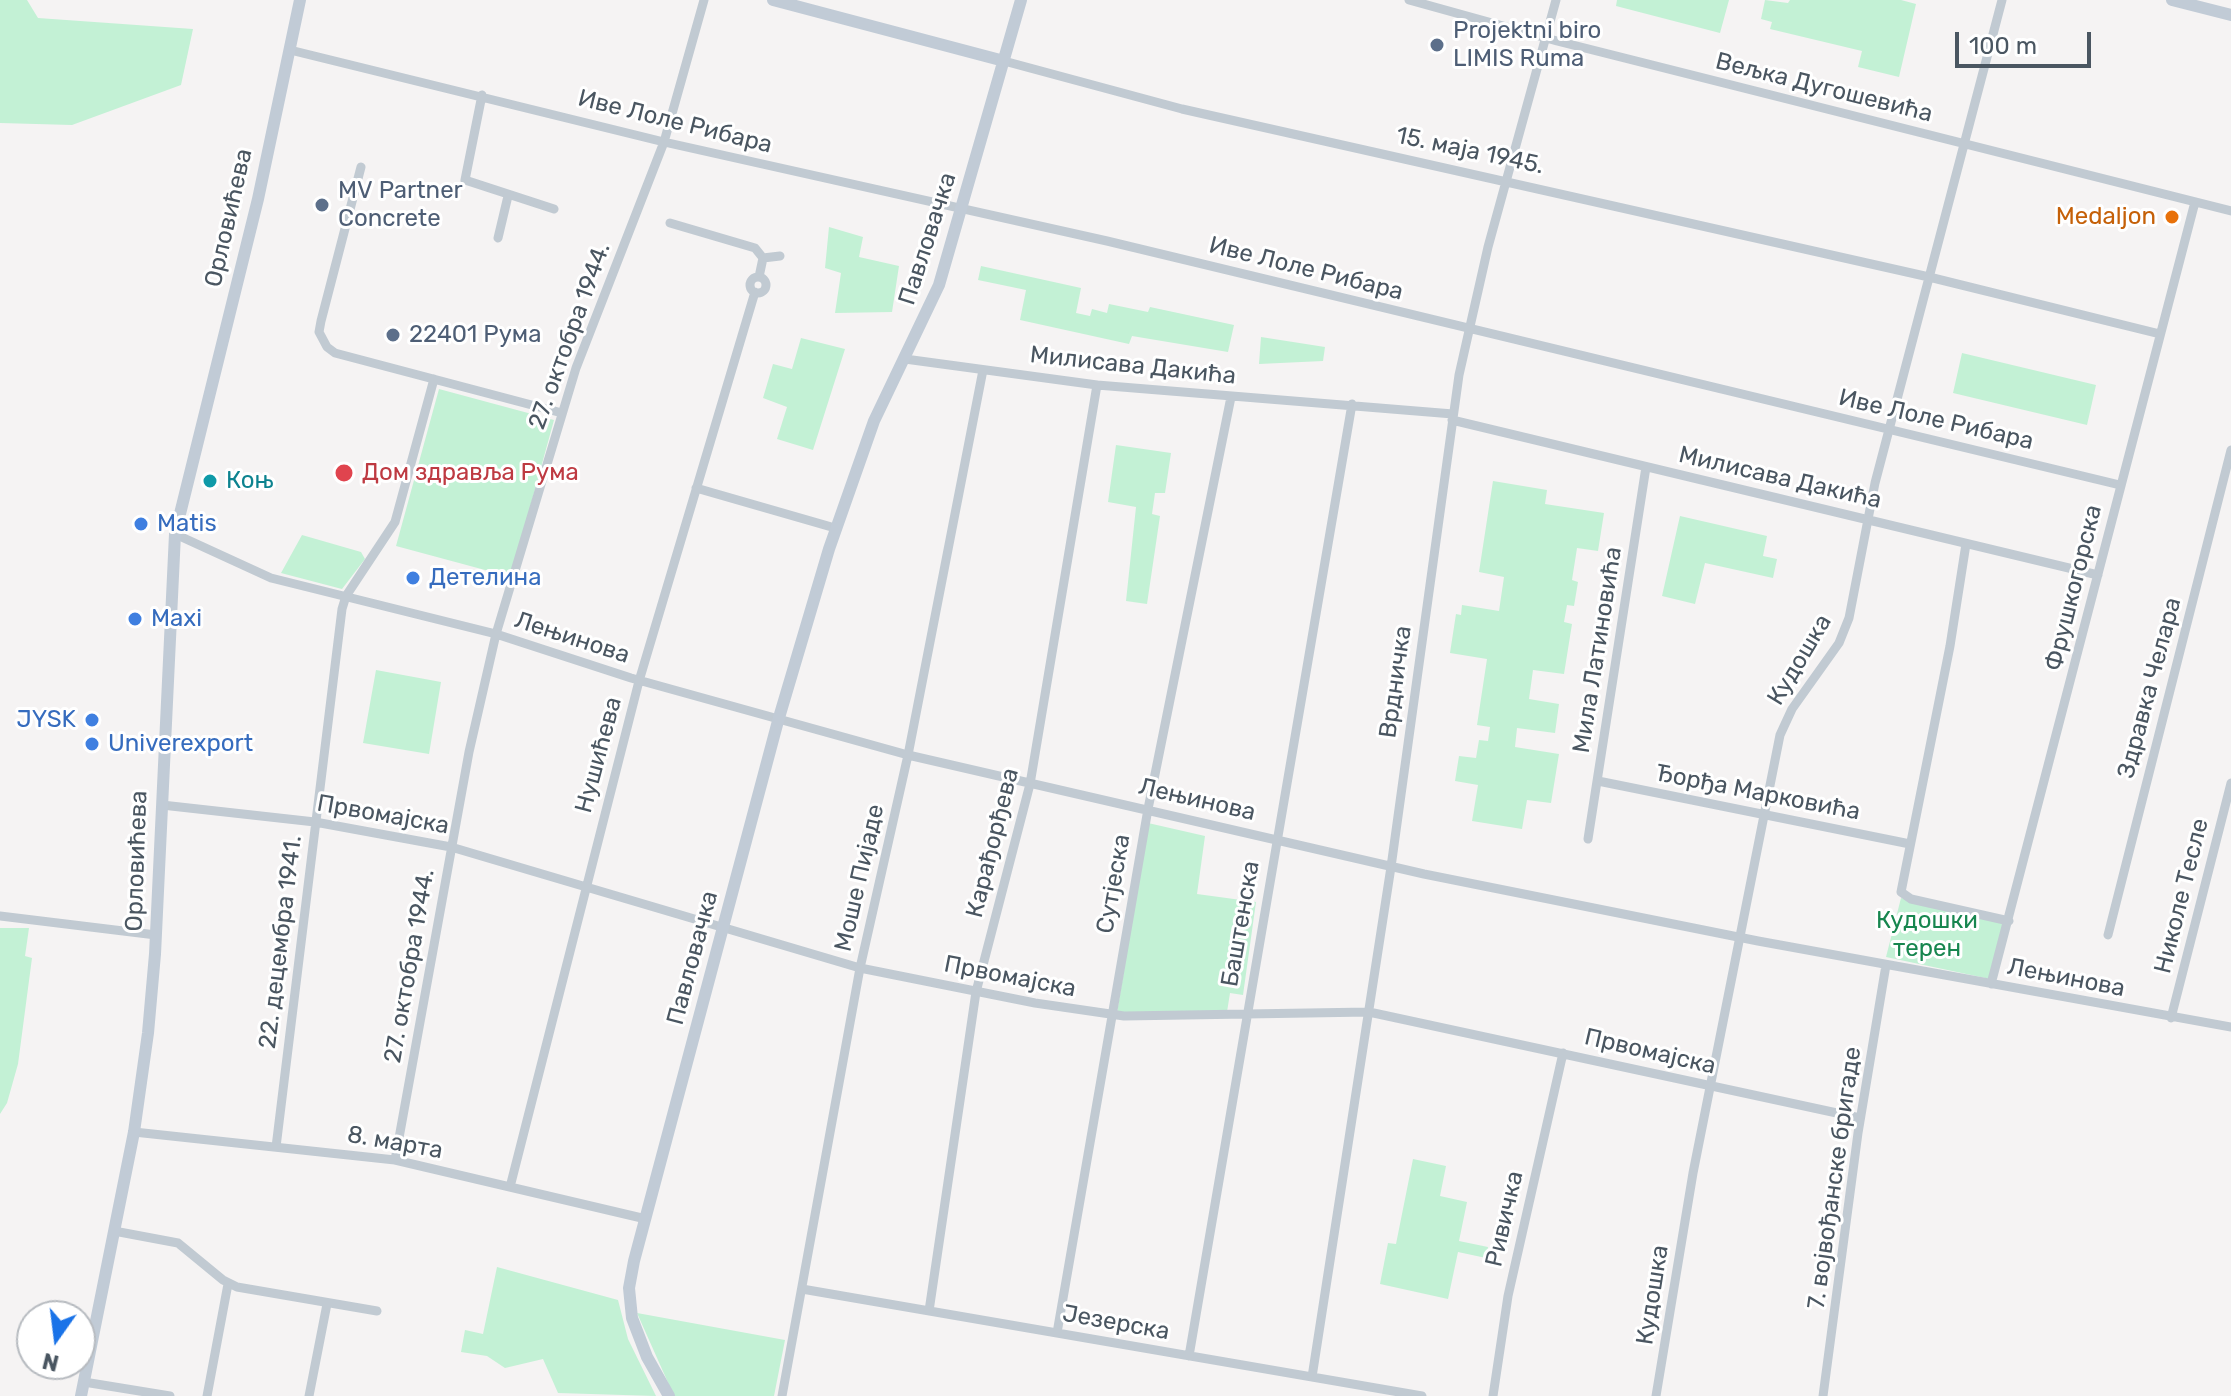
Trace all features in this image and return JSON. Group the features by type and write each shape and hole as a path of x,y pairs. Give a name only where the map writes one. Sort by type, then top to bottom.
{"street":[{"name":"Орловићева","path":"81,1396 134,1132 156,935 175,534 258,199 300,0"},
{"name":"27. октобра 1944.","path":"395,1160 451,847 496,634 562,413 664,142 704,0"},
{"name":"15. маја 1945.","path":"773,0 1182,109 1929,277 2160,334"},
{"name":"Павловачка","path":"669,1396 647,1357 630,1310 629,1282 778,721 835,528 874,421 934,300 1021,0"},
{"name":"Вељка Дугошевића","path":"1409,0 1545,38 2231,211"},
{"name":"Врдничка","path":"1312,1377 1391,867 1468,329 1556,0"},
{"name":"Кудошка","path":"1656,1396 1710,1087 1785,722 1839,643 1849,618 1867,519 2002,0"},
{"path":"2172,0 2231,15"},
{"name":"Иве Лоле Рибара","path":"290,50 664,142 962,209 2120,485"},
{"path":"482,95 465,180 554,209"},
{"path":"361,167 321,321 322,340 335,353 562,413"},
{"path":"498,238 508,196"},
{"name":"Фрушкогорска","path":"1991,984 2195,202"},
{"path":"670,223 755,248 763,258 780,256"},
{"name":"Нушићева","path":"510,1187 639,681 755,292 750,283 759,277 763,258"},
{"name":"Милисава Дакића","path":"905,359 1097,385 1352,404 1453,417 1646,467 2098,575"},
{"name":"Моше Пијаде","path":"782,1396 860,968 908,755 983,370"},
{"name":"22. децембра 1941.","path":"276,1147 346,596 395,522 434,379"},
{"name":"Карађорђева","path":"929,1311 976,992 1030,784 1097,385"},
{"name":"Сутјеска","path":"1057,1333 1148,809 1231,397"},
{"name":"Баштенска","path":"1189,1356 1275,839 1352,404"},
{"name":"Здравка Челара","path":"2108,935 2231,450"},
{"name":"Мила Латиновића","path":"1588,839 1646,467"},
{"path":"696,488 835,528"},
{"name":"Лењинова","path":"175,534 271,578 496,634 639,681 908,755 1391,867 1739,937 2231,1027"},
{"path":"1966,544 1950,646 1901,892 1911,899 2009,921"},
{"name":"Ђорђа Марковића","path":"1598,781 1910,844"},
{"name":"Николе Тесле","path":"2171,1018 2231,783"},
{"name":"Првомајска","path":"162,805 315,822 451,847 860,968 976,992 1110,1016 1369,1012 1860,1118"},
{"path":"0,916 156,935"},
{"name":"7. војвођанске бригаде","path":"1823,1396 1860,1118 1886,965"},
{"name":"Ривичка","path":"1493,1396 1508,1296 1563,1053"},
{"name":"8. марта","path":"134,1132 395,1160 646,1219"},
{"path":"114,1231 178,1243 228,1284 377,1311"},
{"path":"207,1396 228,1284"},
{"name":"Језерска","path":"802,1289 1422,1396"},
{"path":"309,1396 327,1304"},
{"path":"84,1382 170,1396"}],"green space":[{"path":"0,0 27,0 38,18 193,29 181,85 72,125 0,123"},
{"path":"1617,0 1729,0 1720,33 1616,6"},
{"path":"1765,0 1788,3 1790,0 1901,0 1916,4 1899,77 1858,67 1862,51 1770,29 1772,22 1761,19"},
{"path":"829,227 863,237 859,257 899,266 892,312 835,313 841,273 825,268"},
{"path":"981,266 1081,288 1076,313 1090,316 1092,309 1107,313 1109,304 1148,312 1150,307 1234,325 1228,352 1132,336 1129,344 1020,320 1026,290 978,280"},
{"path":"1261,337 1325,347 1323,361 1259,364"},
{"path":"801,338 845,349 813,450 777,439 787,407 763,398 773,364 792,369"},
{"path":"1962,353 2096,385 2087,425 1953,393"},
{"path":"439,389 554,420 511,577 396,546"},
{"path":"1116,445 1171,453 1165,493 1155,493 1152,514 1160,516 1147,604 1126,601 1136,507 1108,502"},
{"path":"1493,481 1547,490 1545,504 1604,513 1598,551 1577,548 1572,580 1578,582 1574,606 1567,605 1564,622 1572,624 1564,674 1533,670 1529,699 1559,704 1555,733 1517,728 1515,747 1559,754 1551,803 1527,800 1522,829 1472,821 1478,785 1455,781 1459,756 1476,758 1479,740 1488,741 1490,727 1477,725 1487,659 1450,653 1456,614 1461,615 1462,605 1499,611 1504,577 1479,572"},
{"path":"1680,516 1767,536 1763,556 1777,559 1773,578 1705,563 1695,604 1662,596"},
{"path":"302,535 361,552 365,559 342,589 281,573"},
{"path":"376,670 441,682 429,754 363,743"},
{"path":"1148,823 1205,836 1197,894 1256,902 1243,995 1230,993 1227,1012 1117,1013"},
{"name":"Кудошки терен","path":"1901,898 2006,921 1990,979 1886,957"},
{"path":"0,928 29,928 25,956 32,958 18,1064 7,1103 0,1114"},
{"path":"1413,1159 1446,1166 1440,1196 1467,1202 1459,1241 1488,1247 1486,1258 1458,1252 1448,1299 1380,1284 1388,1243 1396,1244"},
{"path":"497,1267 618,1300 628,1339 656,1396 558,1393 543,1359 505,1368 487,1356 461,1352 465,1330 483,1334"},
{"path":"637,1313 785,1340 774,1396 674,1396"}],"place":[{"name":"Projektni biro LIMIS Ruma","path":"1437,45"},
{"name":"MV Partner Concrete","path":"322,205"},
{"name":"Medaljon","path":"2172,217"},
{"name":"22401 Рума","path":"393,335"},
{"name":"Дом здравља Рума","path":"344,473"},
{"name":"Коњ","path":"210,481"},
{"name":"Matis","path":"141,524"},
{"name":"Детелина","path":"413,578"},
{"name":"Maxi","path":"135,619"},
{"name":"JYSK","path":"92,720"},
{"name":"Univerexport","path":"92,744"}]}
